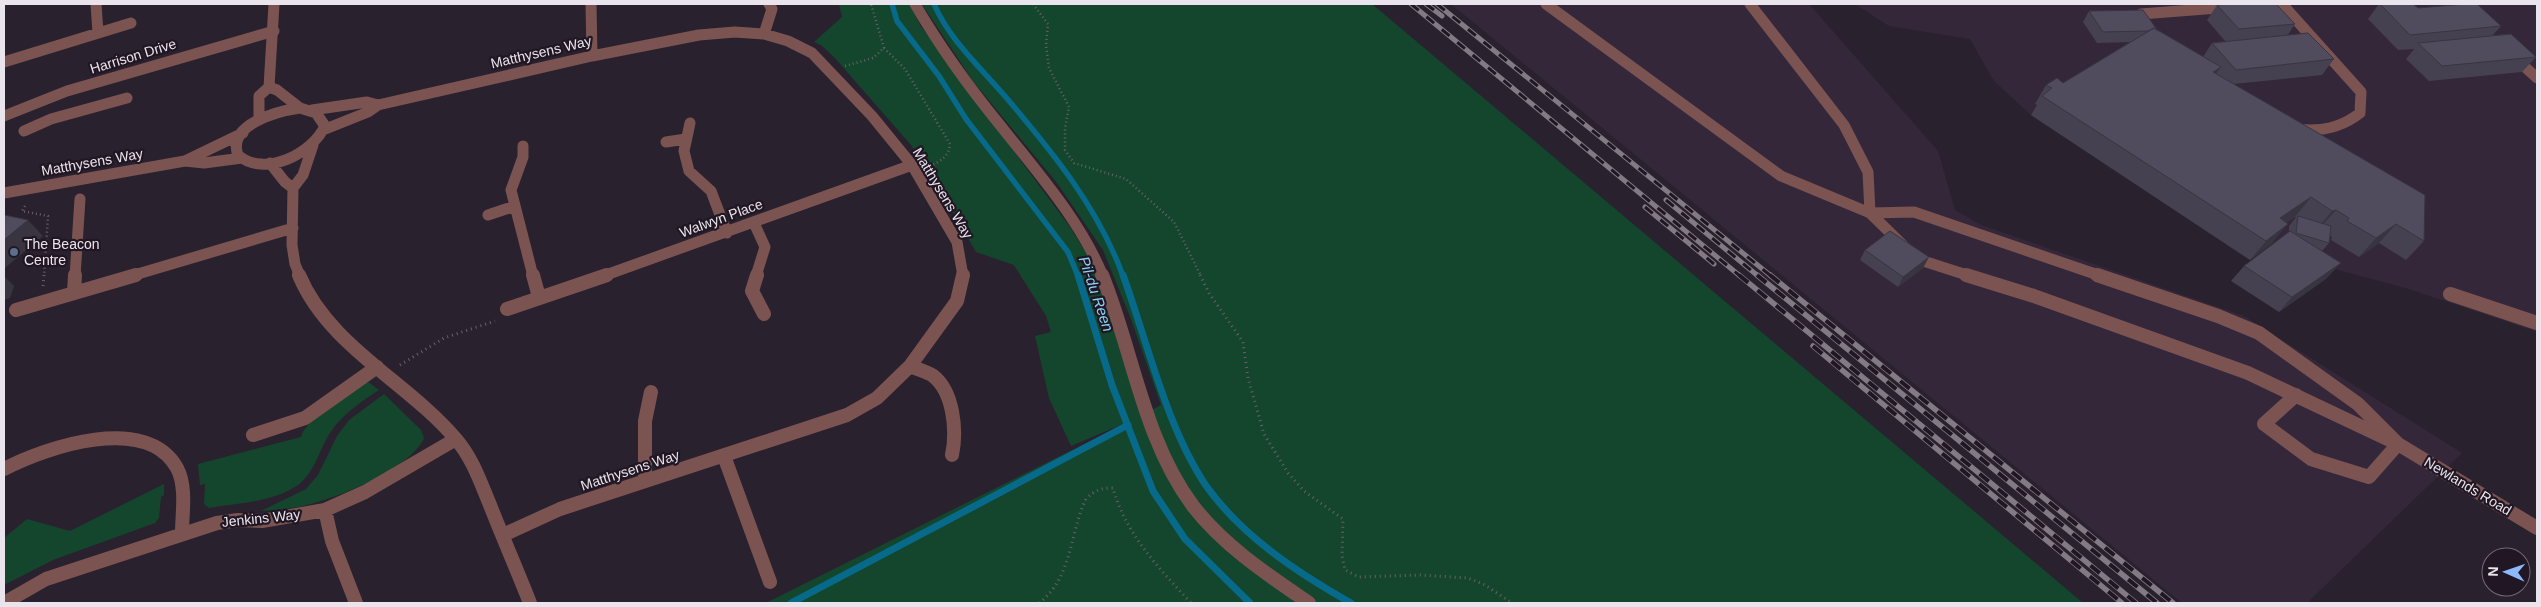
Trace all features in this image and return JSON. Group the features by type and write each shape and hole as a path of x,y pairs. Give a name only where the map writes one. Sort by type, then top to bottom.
{"street":[{"path":"96,4 98,33"},
{"path":"259,120 259,96 268,87 274,31 274,4"},
{"path":"591,4 592,56"},
{"path":"764,34 772,9 769,4"},
{"path":"915,4 959,72 1064,209 1087,243 1100,268 1155,430 1174,474 1193,505 1219,534 1246,558 1309,603"},
{"path":"1546,4 1781,176 1870,213 1917,259 2034,296 2248,372 2398,444"},
{"path":"1750,4 1844,125 1868,172 1870,213"},
{"path":"2282,4 2361,92 2362,105 2360,114 2349,123 2333,128 2309,131 2284,127"},
{"path":"2154,27 2142,14 2244,6"},
{"path":"4,62 131,24"},
{"name":"Harrison Drive","path":"4,116 46,99 274,31"},
{"name":"Matthysens Way","path":"185,161 204,163 242,158 255,163 270,163 300,153 313,145 323,130 368,112 378,105 592,56 700,35 735,32 764,34 788,41 812,53 872,116 914,169 957,242 964,262 964,272 957,301 910,366 877,398 847,416 560,509 503,535"},
{"path":"2504,48 2536,75"},
{"path":"268,87 277,90 300,108"},
{"path":"24,131 52,119 127,98"},
{"path":"46,99 52,119"},
{"name":"Matthysens Way","path":"4,193 185,161 243,133 259,120 286,110 300,108 312,110 367,102 378,105"},
{"path":"312,110 321,115 325,126 323,130"},
{"path":"690,123 684,151 689,171 711,191 728,233"},
{"path":"242,158 238,155 236,147 243,133"},
{"path":"666,142 686,139"},
{"path":"313,145 303,176 293,188 295,263 309,296 330,321 382,371 425,405 456,439 475,468 530,603"},
{"path":"523,146 523,157 510,190 539,297"},
{"path":"270,163 285,182 293,188"},
{"name":"Walwyn Place","path":"507,309 914,169"},
{"path":"74,293 80,199"},
{"path":"488,215 515,206"},
{"path":"1870,213 1914,212 2209,313 2259,333 2358,404 2398,444"},
{"path":"754,223 762,237 765,252 752,291 764,314"},
{"path":"16,310 293,228"},
{"path":"2450,294 2537,323"},
{"path":"910,366 934,376 940,388 954,419 956,442 952,455"},
{"path":"253,435 306,418 382,371"},
{"path":"645,480 645,421 651,392"},
{"path":"2296,395 2264,424 2311,459 2369,477 2398,444"},
{"name":"Jenkins Way","path":"4,603 46,579 182,533 217,523 238,520 262,521 325,510 365,492 456,439"},
{"path":"4,470 40,452 68,443 93,440 144,443 162,450 178,469 182,485 182,533"},
{"name":"Newlands Road","path":"2398,444 2537,528"},
{"path":"724,456 770,582"},
{"path":"325,510 332,541 356,603"}],"path":[{"path":"871,4 884,48 906,69 950,144 949,152 939,162 914,169"},
{"path":"1032,4 1048,24 1046,44 1049,68 1069,107 1065,128 1065,150 1074,163 1091,170 1126,179 1174,222 1209,293 1225,313 1243,342 1248,378 1264,434 1288,473 1304,492 1343,519 1346,533 1340,556 1345,570 1359,577 1420,575 1468,578 1485,585 1512,603"},
{"path":"830,71 873,58 884,48"},
{"path":"27,204 22,211 48,216 42,286"},
{"path":"382,371 444,338 476,326 509,318 507,309"},
{"path":"1039,603 1060,580 1071,550 1078,513 1091,491 1104,486 1113,488 1116,505 1143,550 1191,603"}],"shaded area":[{"path":"1451,4 1809,4 1938,151 1955,210 1981,225 2244,316 2462,453 2307,603 2182,603"},
{"path":"1855,4 2537,4 2537,332 2409,289 2324,266 2278,246 2250,260 2031,115 1994,81 1970,39 1889,26"}],"green space":[{"path":"839,4 910,4 920,25 1070,227 1095,267 1144,414 1161,405 1131,319 1103,250 1057,183 973,81 922,4 1372,4 2083,603 766,603 1130,421 1071,446 1049,398 1035,336 1051,332 1046,316 1014,265 976,252 933,178 911,145 834,57 821,45 814,42 842,17"},
{"path":"367,381 379,390 340,420 326,440 309,474 298,485 267,499 209,508 204,504 205,484 200,485 198,464 301,437 311,421 320,413"},
{"path":"384,394 421,430 424,438 416,449 390,471 337,496 301,506 261,511 306,489 318,475 337,436 349,420"},
{"path":"164,484 164,495 161,497 159,518 155,523 53,560 4,585 4,538 27,519 70,531"}],"building":[{"path":"2276,4 2295,24 2239,29 2217,5"},
{"path":"2380,4 2413,4 2418,8 2477,4 2501,26 2410,35"},
{"path":"2143,10 2158,31 2154,28 2148,31 2103,32 2089,11"},
{"path":"2154,28 2221,67 2213,72 2425,195 2424,241 2396,224 2376,238 2347,221 2349,218 2336,210 2332,211 2311,197 2280,218 2288,224 2266,241 2042,96 2052,88 2046,85 2057,78 2063,83"},
{"path":"2308,33 2334,59 2236,70 2212,43"},
{"path":"2511,34 2536,57 2442,66 2418,43"},
{"path":"4,215 28,220 4,240"},
{"path":"2298,216 2331,226 2329,243 2296,233"},
{"path":"1890,231 1929,257 1903,277 1865,250"},
{"path":"2290,231 2341,263 2292,297 2244,266"}],"waterway":[{"name":"Pil-du Reen","path":"892,4 897,21 939,76 966,119 1068,252 1078,276"},
{"path":"934,4 956,41 1022,116 1072,180 1100,226 1123,276"},
{"name":"Pil-du Reen","path":"1078,275 1112,385 1128,425"},
{"path":"1123,275 1169,412 1180,439 1207,487 1221,505 1254,538 1311,579 1351,603"},
{"path":"791,603 1128,425"},
{"name":"Pil-du Reen","path":"1128,425 1153,491 1185,539 1250,603"}],"railway":[{"path":"1411,4 1740,276"},
{"path":"1426,4 1442,16"},
{"path":"1437,4 1771,276"},
{"path":"1666,200 1758,276"},
{"path":"1645,207 1714,264"},
{"path":"1739,275 2136,603"},
{"path":"1757,275 2157,603"},
{"path":"1770,275 2173,603"},
{"path":"1813,346 2122,603"}],"place":[{"name":"The Beacon Centre","path":"14,252"}]}
